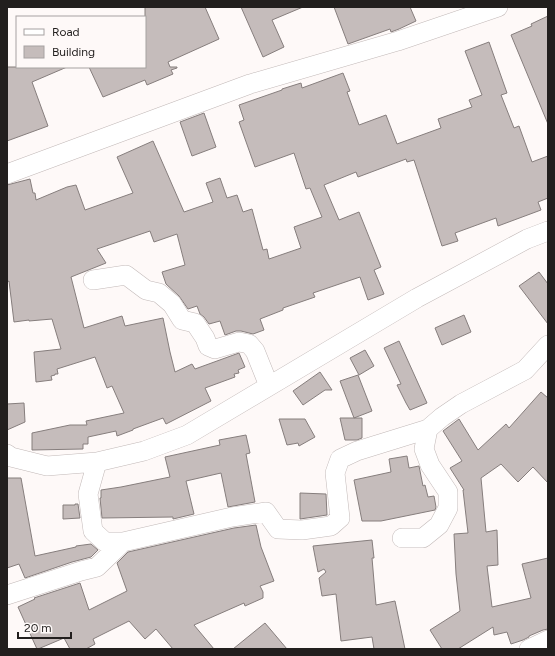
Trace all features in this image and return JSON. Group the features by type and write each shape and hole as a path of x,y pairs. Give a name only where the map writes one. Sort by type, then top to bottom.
{"street":[{"path":"7,174 250,84 398,41 498,7"},
{"path":"7,454 11,457 47,466 97,462 144,451 187,435 417,298 527,240 548,231"},
{"path":"93,280 126,275 146,290 159,293 172,304 182,320 195,323 208,346 214,349 239,342 249,344 256,351 269,386"},
{"path":"97,462 88,494 93,531 105,542 123,542 232,517 266,512 278,529 302,530 331,526 340,518 335,473 340,459 357,450 428,429 461,404 525,370 548,345"},
{"path":"402,538 424,538 439,525 448,508 448,492 430,464 424,449 428,429"},
{"path":"7,595 80,571 97,567 123,542"},
{"path":"529,649 548,640"}],"building":[{"path":"145,7 205,7 219,39 168,62 170,67 177,67 171,70 173,74 147,85 145,80 103,97 89,68 146,68"},
{"path":"241,7 303,7 272,20 284,47 263,57"},
{"path":"334,7 410,7 416,21 391,32 390,29 348,44"},
{"path":"548,16 548,124 511,35 532,26 531,24"},
{"path":"489,42 507,93 501,95 514,128 519,126 532,162 548,156 548,198 538,202 541,210 498,226 496,218 455,233 458,241 442,246 414,160 407,162 406,159 358,177 356,172 324,185 339,220 359,212 381,267 374,270 384,294 368,300 360,277 313,293 315,297 283,308 283,310 260,319 264,330 253,334 236,331 225,335 220,321 209,324 200,314 197,306 188,309 179,296 166,284 162,272 185,265 177,234 154,242 150,231 97,249 106,263 71,277 84,328 122,316 125,326 163,318 175,372 192,364 195,369 239,353 245,367 238,370 239,373 234,374 235,377 205,388 211,401 166,424 163,418 117,436 116,431 88,437 88,444 83,444 83,449 32,450 32,433 70,425 87,425 86,421 124,413 112,386 107,388 95,357 57,369 58,374 51,376 52,380 36,382 34,352 61,349 52,319 14,322 9,281 7,282 7,185 30,179 36,200 67,187 76,185 85,210 133,193 117,157 153,141 184,212 213,202 206,183 220,178 227,198 237,195 243,212 252,209 263,250 267,249 269,259 301,248 294,227 322,217 310,188 306,189 294,153 255,167 239,122 244,120 239,105 301,83 302,88 343,73 350,91 347,92 359,125 386,115 397,144 441,128 438,119 472,107 469,100 482,95 465,51"},
{"path":"7,67 65,68 32,82 48,126 7,141"},
{"path":"204,113 216,147 192,156 180,122"},
{"path":"539,272 548,284 548,324 519,286"},
{"path":"464,315 471,332 442,345 435,328"},
{"path":"399,341 427,403 410,410 397,385 401,384 384,348"},
{"path":"365,350 374,366 359,375 350,358"},
{"path":"320,372 332,390 325,390 303,405 293,391"},
{"path":"358,375 372,411 354,418 340,381"},
{"path":"541,392 548,398 548,483 533,467 518,482 501,464 481,478 486,532 497,530 498,565 487,566 492,607 531,598 522,564 548,558 548,629 511,644 507,632 494,635 493,627 458,649 442,649 430,630 460,611 454,534 468,533 464,490 450,468 462,461 443,431 459,419 478,450 506,424 509,428"},
{"path":"24,403 25,422 7,430 7,404"},
{"path":"340,418 362,418 362,438 357,440 345,440"},
{"path":"279,419 305,419 315,437 299,446 298,443 287,445"},
{"path":"246,435 250,453 246,454 255,502 228,507 221,473 186,481 194,514 173,519 173,517 102,518 100,498 101,490 170,477 165,457 220,445 219,440"},
{"path":"407,456 409,468 419,466 423,486 425,485 428,497 434,496 436,507 435,510 381,521 362,521 354,480 391,472 389,459"},
{"path":"7,478 21,478 35,556 91,544 98,550 91,557 25,578 19,564 7,568"},
{"path":"300,493 326,494 327,515 300,519"},
{"path":"78,504 80,518 63,519 63,505"},
{"path":"256,525 261,547 274,581 260,586 263,592 263,598 245,606 244,603 194,625 214,649 173,649 156,629 145,639 129,621 93,639 95,644 86,649 70,649 64,638 37,649 18,607 35,599 34,598 80,583 89,610 127,591 117,563 128,552 234,528"},
{"path":"372,540 376,605 395,601 405,649 374,649 372,637 341,641 336,594 322,596 319,578 326,572 324,569 318,572 313,546"},
{"path":"265,623 287,649 233,649"}]}
